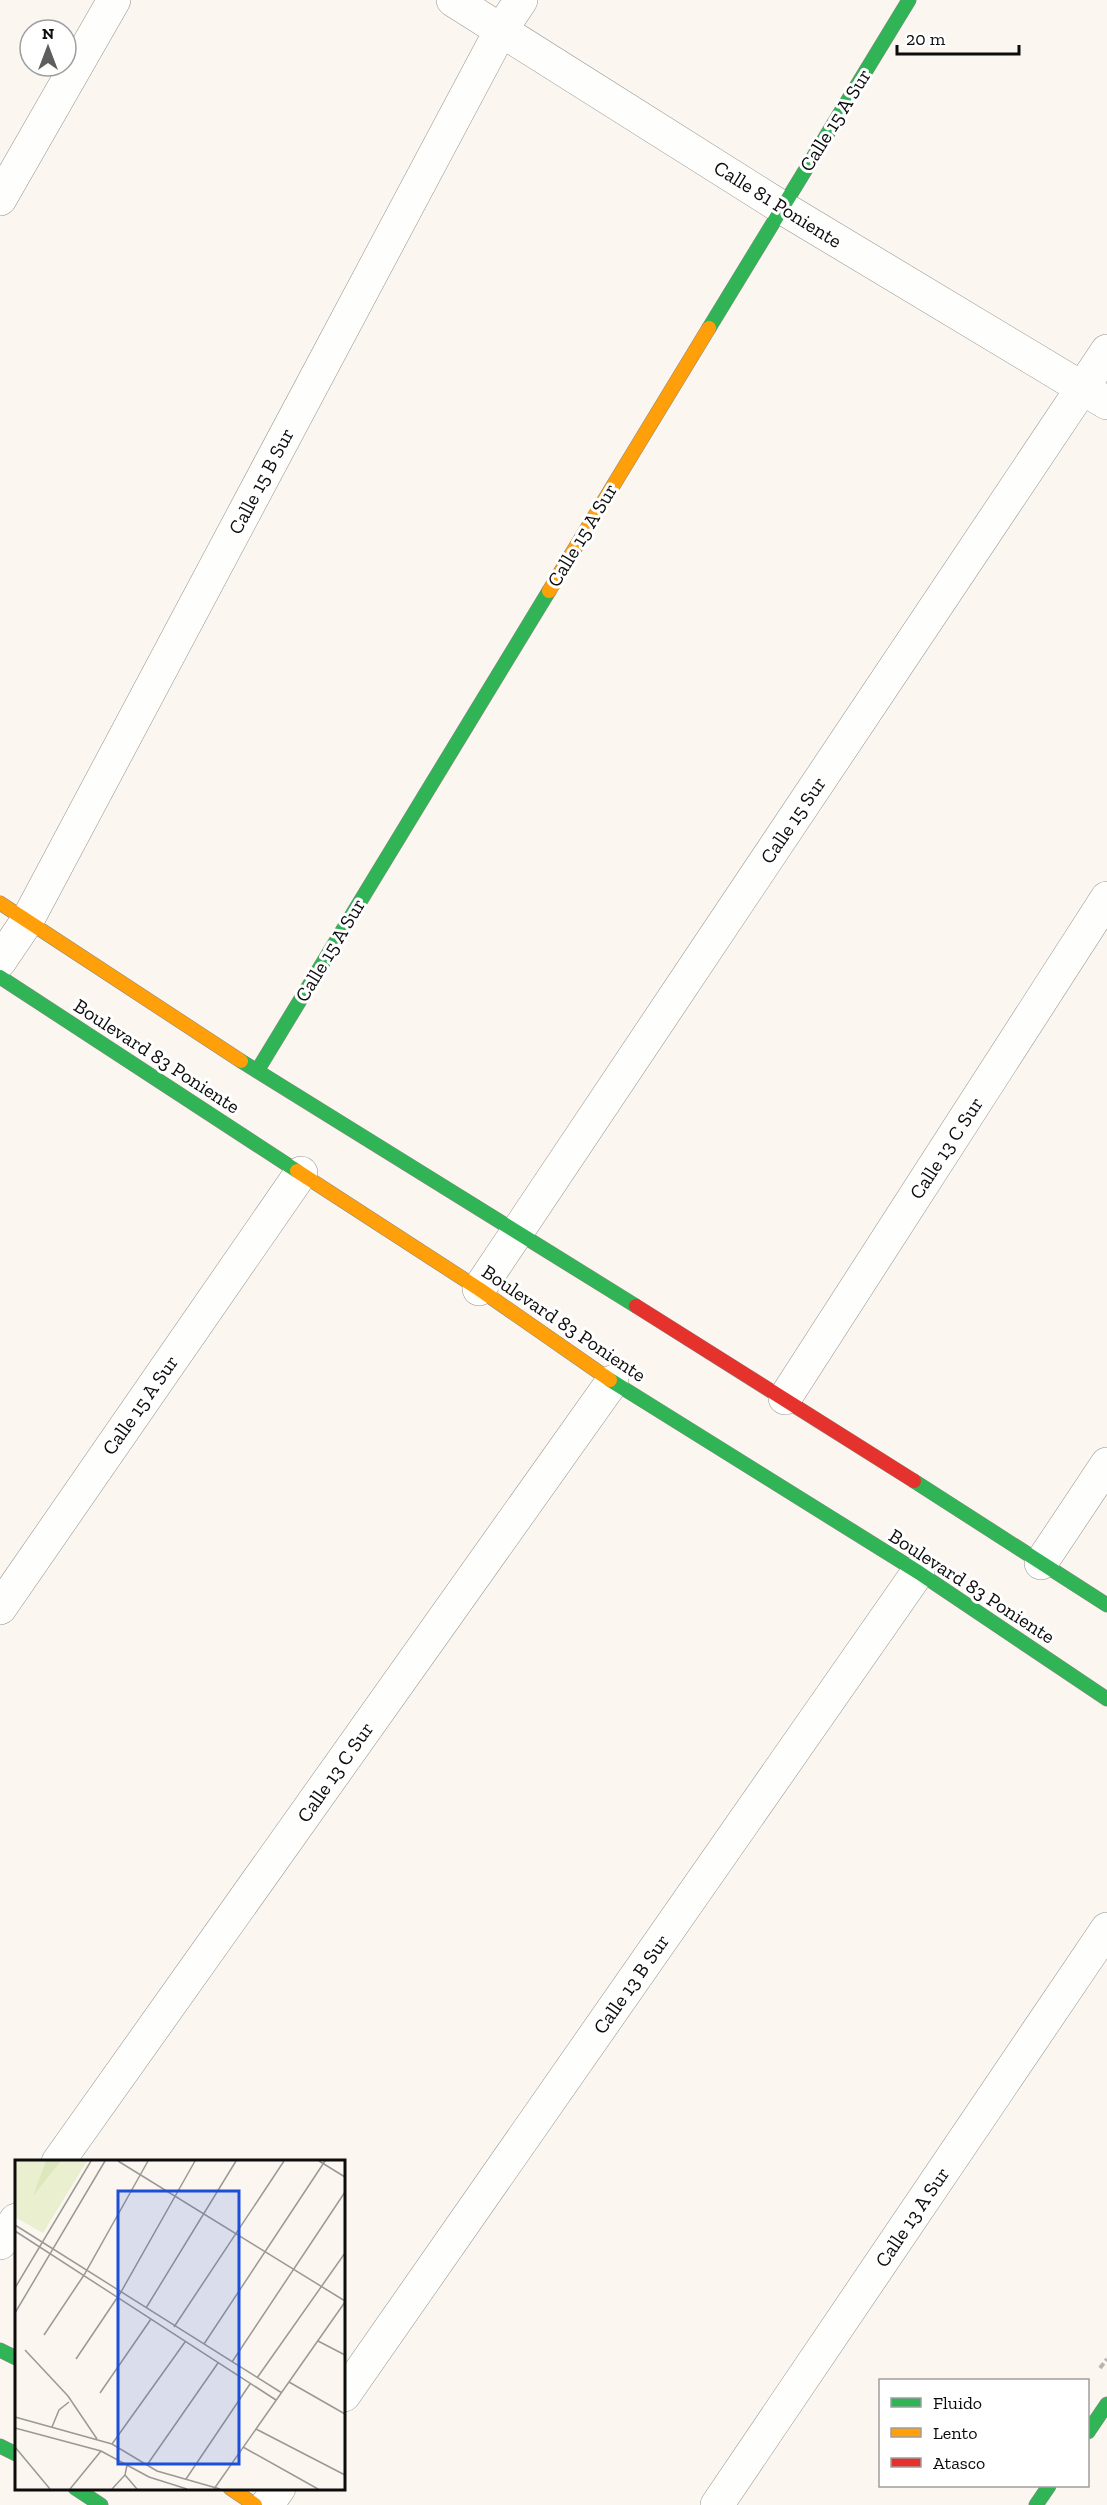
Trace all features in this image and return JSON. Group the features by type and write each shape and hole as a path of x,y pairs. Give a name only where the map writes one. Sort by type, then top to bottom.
{"street":[{"path":"0,200 114,0"},
{"name":"Calle 81 Poniente","path":"453,0 781,207 1095,395"},
{"name":"Calle 15 B Sur","path":"0,962 27,921 501,30 521,0"},
{"name":"Calle 15 A Sur","path":"257,1071 909,0"},
{"name":"Calle 15 Sur","path":"479,1289 1095,395 1107,351"},
{"name":"Calle 13 C Sur","path":"785,1398 1107,898"},
{"path":"0,903 257,1071 519,1231 785,1398 1107,1605"},
{"name":"Boulevard 83 Poniente","path":"0,977 479,1289 612,1382 918,1572 1107,1699"},
{"name":"Calle 15 A Sur","path":"0,1608 301,1173"},
{"name":"Calle 13 C Sur","path":"59,2160 612,1382"},
{"path":"1041,1563 1107,1464"},
{"name":"Calle 13 B Sur","path":"345,2394 918,1572"},
{"name":"Calle 13 A Sur","path":"717,2505 1107,1929"},
{"path":"0,2243 15,2221"},
{"path":"0,2350 15,2358"},
{"path":"1089,2431 1107,2404"},
{"path":"0,2446 15,2454"},
{"path":"1036,2505 1048,2487"},
{"path":"233,2490 255,2505"},
{"path":"267,2505 278,2490"}],"traffic: fast":[{"path":"709,328 909,0"},
{"path":"257,1071 549,591"},
{"path":"0,977 297,1171"},
{"path":"241,1061 636,1306"},
{"path":"610,1380 918,1572 1107,1699"},
{"path":"914,1481 1107,1605"},
{"path":"0,2350 15,2358"},
{"path":"1089,2431 1107,2404"},
{"path":"0,2446 15,2454"},
{"path":"1036,2505 1048,2487"},
{"path":"78,2490 101,2505"}],"traffic: slow":[{"path":"549,591 709,328"},
{"path":"0,903 241,1061"},
{"path":"297,1171 479,1289 610,1380"},
{"path":"233,2490 255,2505"}],"traffic: jam":[{"path":"636,1306 914,1481"}]}
